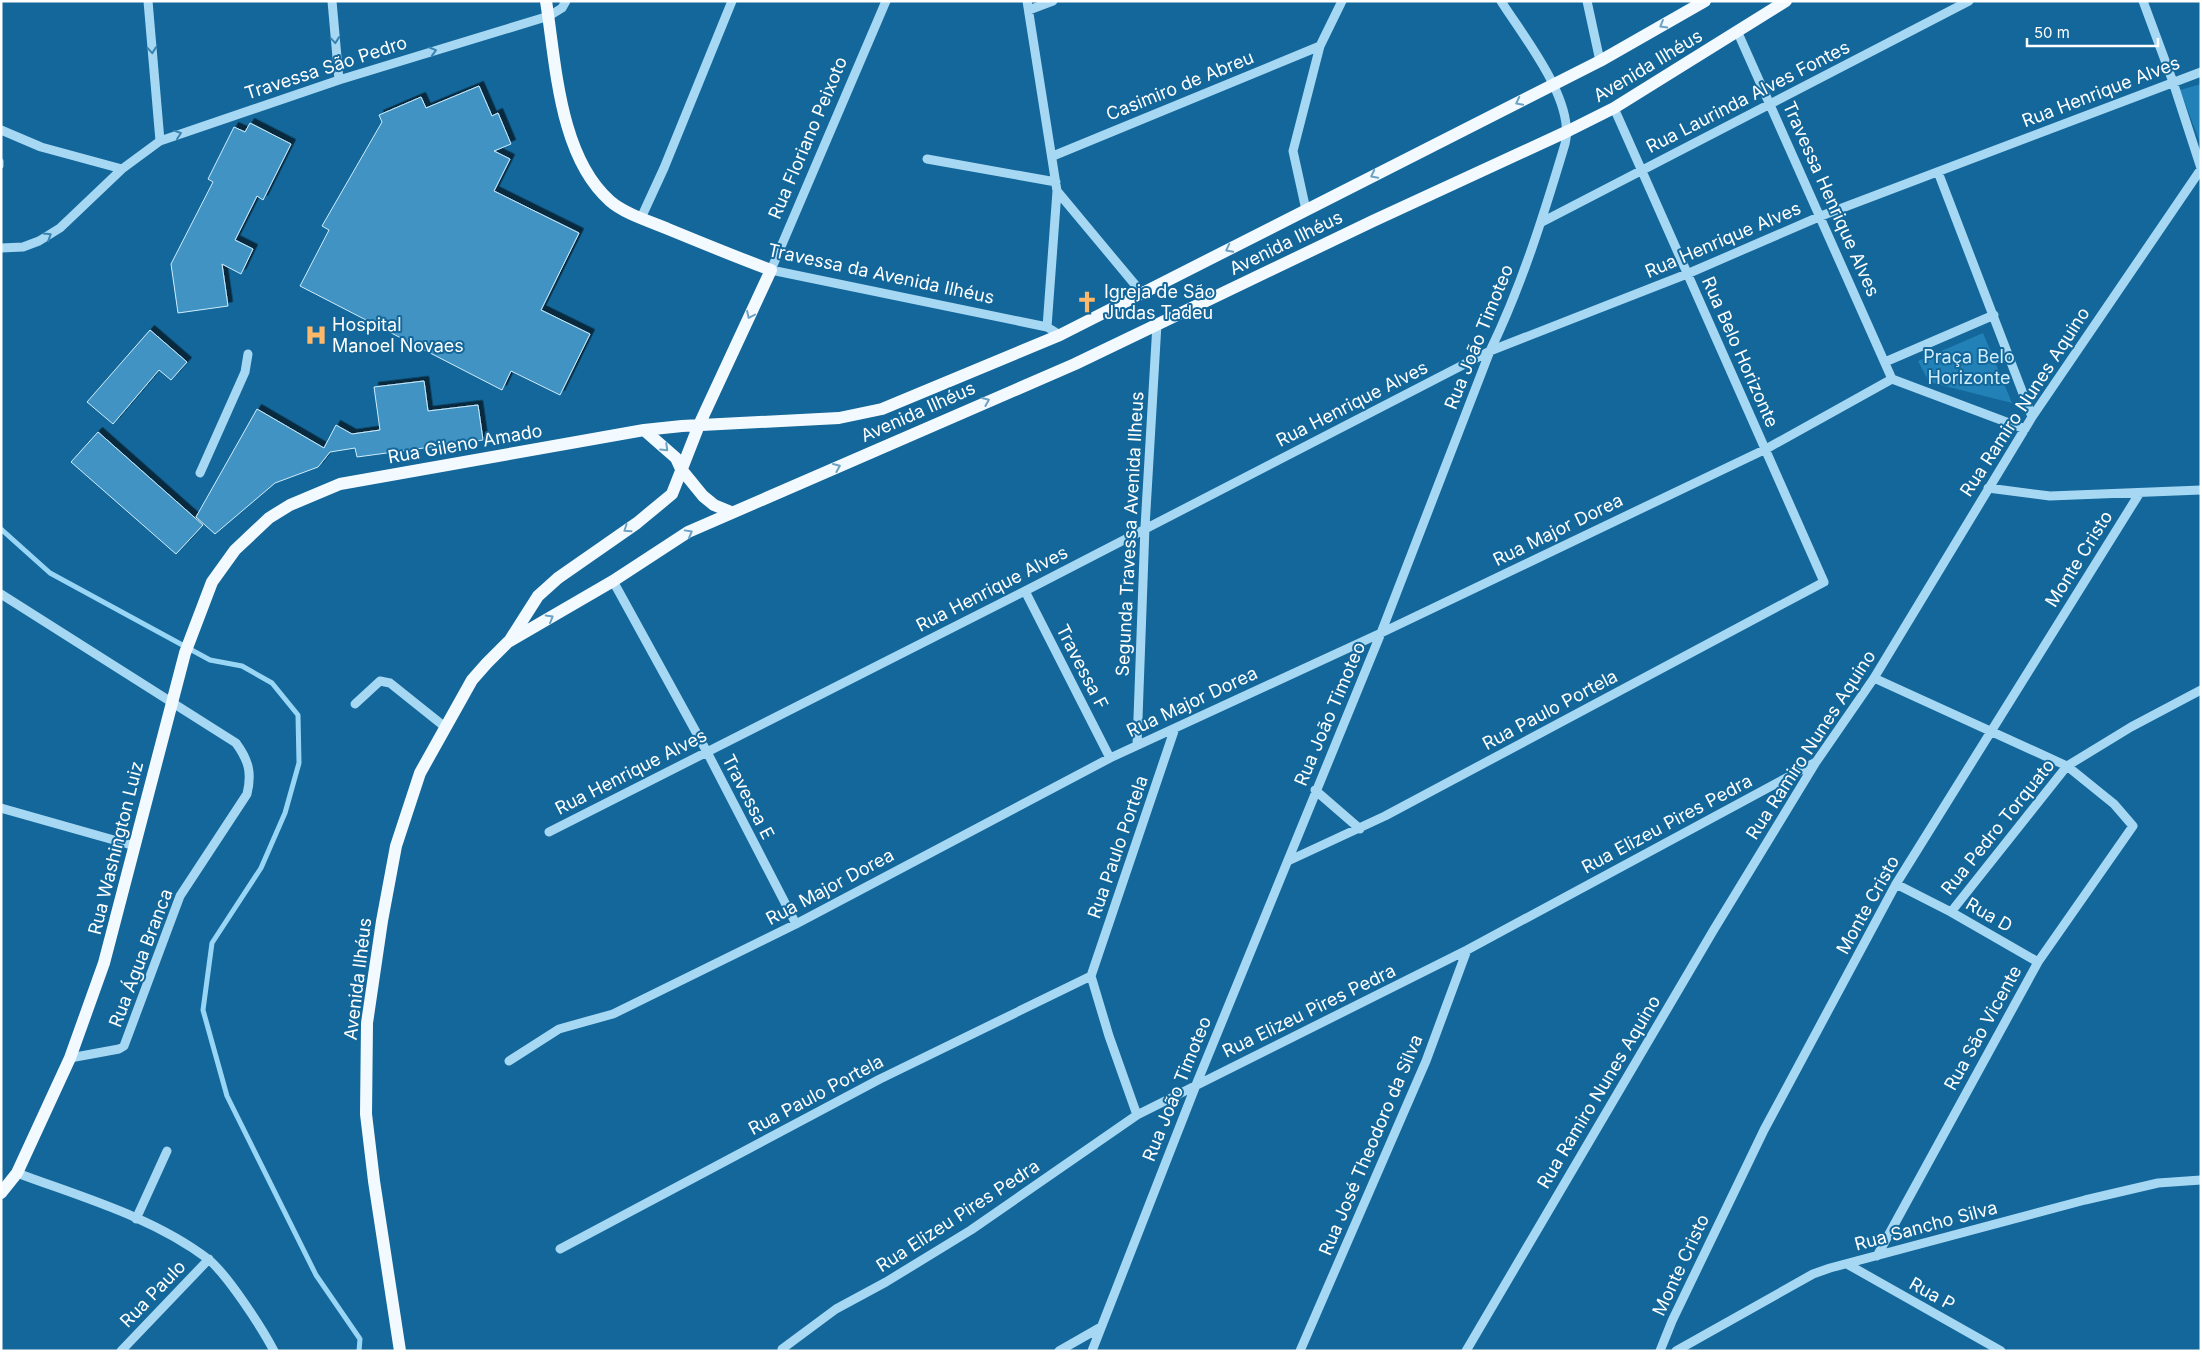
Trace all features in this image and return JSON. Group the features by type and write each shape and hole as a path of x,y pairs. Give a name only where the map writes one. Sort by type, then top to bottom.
{"main road":[{"name":"Travessa da Avenida Ilhéus","path":"546,1 569,135 578,160 592,182 610,202 642,218 771,270"},
{"name":"Avenida Ilhéus","path":"400,1351 374,1181 366,1114 367,1023 382,920 396,846 420,773 472,680 508,642 538,596 558,578 656,509 672,494 699,425 839,418 862,415 891,405 1060,335 1600,61 1705,1"},
{"name":"Avenida Ilhéus","path":"508,642 614,581 688,532 1075,364 1614,108 1786,1"},
{"name":"Rua Floriano Peixoto","path":"699,425 771,270"},
{"name":"Rua Gileno Amado","path":"250,535 269,518 290,505 340,484 644,430 699,425"},
{"path":"644,430 667,449 703,496 714,505 731,512"},
{"name":"Rua Washington Luiz","path":"1,1193 17,1173 70,1058 104,963 185,653 212,582 222,565 250,535"}],"street":[{"path":"148,1 160,141"},
{"path":"332,1 338,80"},
{"path":"549,16 562,8 566,1"},
{"path":"642,218 732,1"},
{"name":"Rua Floriano Peixoto","path":"771,270 886,1"},
{"path":"1047,327 1057,187 1028,6 1053,1"},
{"path":"1306,210 1294,151 1320,46 1341,4 1353,1"},
{"path":"1501,1 1554,84 1568,131"},
{"path":"1587,1 1600,61"},
{"name":"Rua Laurinda Alves Fontes","path":"1542,222 1969,1"},
{"path":"2143,1 2173,82 2201,169"},
{"name":"Travessa São Pedro","path":"1,248 23,247 40,241 60,228 122,169 160,141 338,80 549,16"},
{"name":"Travessa Henrique Alves","path":"1738,32 1892,379"},
{"name":"Casimiro de Abreu","path":"1053,156 1320,46"},
{"name":"Rua Henrique Alves","path":"549,832 1025,591 1145,527 1490,351 1687,274 1821,216 2201,72"},
{"name":"Rua Belo Horizonte","path":"1614,108 1824,582"},
{"path":"1,130 41,147 122,169"},
{"name":"Rua João Timoteo","path":"1092,1351 1196,1085 1381,633 1490,351 1507,315 1542,222 1568,131"},
{"path":"927,159 1057,187 1142,293"},
{"name":"Rua Ramiro Nunes Aquino","path":"1466,1351 1708,940 1816,762 1874,678 2032,417 2201,169"},
{"path":"1938,172 2032,417"},
{"name":"Travessa da Avenida Ilhéus","path":"771,270 1047,327 1060,335"},
{"path":"1885,362 1994,315"},
{"name":"Segunda Travessa Avenida Ilheus","path":"1137,745 1145,527 1157,324"},
{"path":"200,473 245,372 248,354"},
{"path":"1892,379 2025,430"},
{"name":"Rua Major Dorea","path":"509,1061 559,1029 613,1014 796,924 1110,758 1381,633 1766,449 1892,379"},
{"path":"1988,488 2050,496 2139,494 2201,490"},
{"name":"Monte Cristo","path":"1660,1351 1672,1321 1764,1130 1896,884 2139,494"},
{"name":"Travessa E","path":"614,581 707,752 796,924"},
{"name":"Rua Paulo Portela","path":"1288,861 1360,829 1824,582"},
{"name":"Travessa F","path":"1025,591 1110,758"},
{"path":"1,594 171,704"},
{"path":"1874,678 2067,766"},
{"path":"355,704 380,682 390,682 445,727"},
{"name":"Rua Pedro Torquato","path":"1951,912 2067,766 2131,727 2201,690"},
{"name":"Rua Água Branca","path":"70,1058 119,1050 124,1046 180,896 247,794 250,781 250,766 236,743 171,704"},
{"name":"Rua Paulo Portela","path":"560,1249 880,1078 1091,976 1176,728"},
{"name":"Rua Elizeu Pires Pedra","path":"782,1349 836,1309 886,1282 971,1230 1138,1115 1467,950 1816,762"},
{"name":"Rua São Vicente","path":"1877,1256 2038,962 2133,826 2114,804 2067,766"},
{"path":"1316,790 1360,829"},
{"path":"1,808 135,846"},
{"name":"Rua D","path":"1896,884 1951,912 2038,962"},
{"name":"Rua José Theodoro da Silva","path":"1300,1351 1426,1061 1467,950"},
{"path":"1091,976 1109,1036 1138,1115"},
{"path":"136,1218 167,1150"},
{"path":"17,1173 136,1218 182,1242 209,1259 264,1332 274,1351"},
{"name":"Rua Sancho Silva","path":"1676,1351 1693,1347 1813,1274 2085,1200 2158,1183 2201,1180"},
{"name":"Rua Paulo","path":"121,1351 209,1259"},
{"name":"Rua P","path":"1847,1264 2001,1351"},
{"path":"1059,1351 1101,1327"},
{"path":"1981,1351 1990,1345"}],"green space":[{"path":"2201,84 2201,145 2180,90"},
{"name":"Praça Belo Horizonte","path":"1983,333 2012,403 1929,382 1918,361"}],"building":[{"name":"Hospital Manoel Novaes","path":"479,86 492,116 498,113 511,144 494,151 510,159 494,191 579,233 541,310 590,334 560,395 511,371 502,390 300,286 329,230 322,226 382,122 379,115 421,97 426,108"},
{"path":"250,123 291,144 263,200 257,196 235,240 253,249 241,274 222,264 228,306 178,313 171,264 213,182 208,179 234,127 245,132"},
{"path":"150,330 187,362 171,380 159,370 113,424 87,402"},
{"path":"424,381 428,411 478,405 483,440 357,457 355,448 330,452 318,467 275,483 215,534 196,517 257,409 324,448 336,425 352,434 380,430 374,387"},
{"path":"98,432 203,525 176,554 71,462"}],"waterway":[{"path":"1,161 1,166"},
{"path":"1,529 50,573 210,660 242,666 272,683 298,715 299,763 285,813 261,868 212,943 203,1010 227,1096 316,1275 360,1339 359,1351"}],"place":[{"name":"Igreja de São Judas Tadeu","path":"1087,302"},
{"name":"Hospital Manoel Novaes","path":"316,335"}]}
